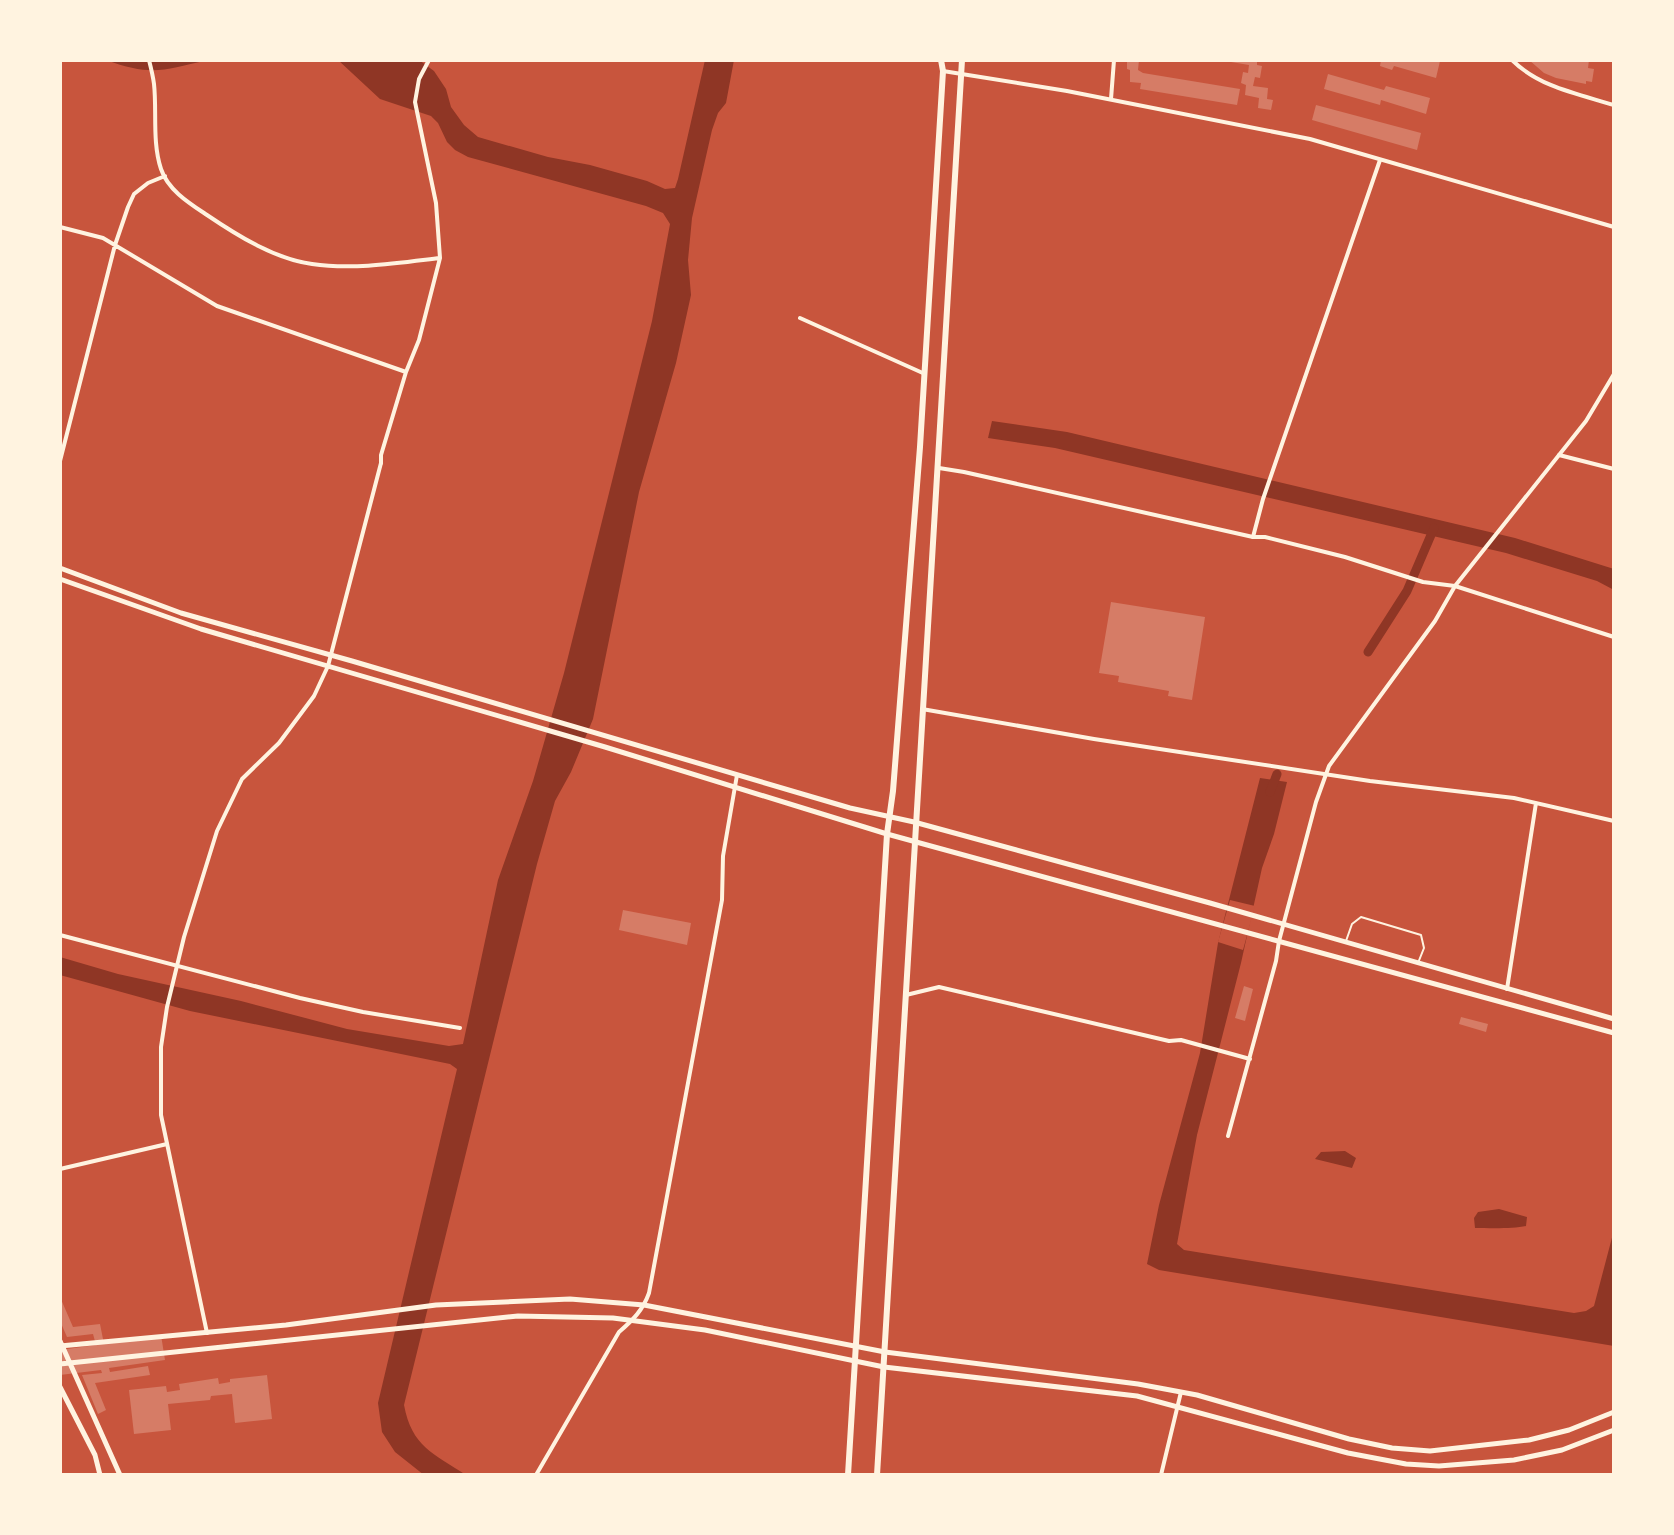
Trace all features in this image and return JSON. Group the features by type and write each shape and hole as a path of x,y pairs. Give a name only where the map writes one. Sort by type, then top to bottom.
{"main road":[{"path":"848,1475 887,834 925,374 943,71 941,60"},
{"path":"877,1475 962,60"},
{"path":"60,568 181,613 850,808 914,822 1228,908 1614,1019"},
{"path":"60,579 153,614 887,834 1614,1033"},
{"path":"120,1475 61,1344 207,1333 436,1305 570,1299 644,1305 885,1352 1138,1384 1181,1392 1392,1448 1430,1451 1529,1440 1569,1430 1614,1412"},
{"path":"60,1364 518,1316 613,1318 705,1330 884,1367 1137,1396 1379,1460 1439,1466 1514,1460 1562,1450 1614,1430"},
{"path":"60,1387 95,1455 100,1475"}],"street":[{"path":"149,60 160,167 185,200 240,236 286,258 312,264 345,266 440,258"},
{"path":"207,1333 161,1115 159,1084 167,1007 217,831 242,779 279,743 297,720 314,696 328,666 381,455 419,340 440,258 436,203 415,102 419,79 429,60"},
{"path":"1111,99 1114,60"},
{"path":"1512,60 1525,73 1540,81 1614,105"},
{"path":"943,71 1111,99 1310,139 1614,227"},
{"path":"1253,537 1263,499 1380,160"},
{"path":"60,461 115,245 134,194 148,183 165,176"},
{"path":"60,227 103,238 217,306 406,372"},
{"path":"800,318 925,374"},
{"path":"1228,1136 1325,774 1352,732 1435,621 1455,586 1586,421 1614,374"},
{"path":"1559,455 1614,469"},
{"path":"936,468 1253,537 1265,537 1345,557 1423,582 1455,586 1614,637"},
{"path":"921,709 1325,774 1514,798 1614,821"},
{"path":"536,1475 619,1332 633,1320 649,1293 722,900 723,856 737,775"},
{"path":"1507,989 1536,803"},
{"path":"60,935 338,1006 460,1028"},
{"path":"905,995 939,987 1169,1041 1181,1040 1250,1059"},
{"path":"60,1169 167,1144"},
{"path":"1161,1475 1181,1392"}],"lane":[{"path":"1345,942 1352,924 1361,917 1421,935 1424,948 1418,964"}],"shaded area":[{"path":"106,60 207,60 146,70"},
{"path":"338,60 419,60 434,71 446,89 451,107 478,137 548,157 590,165 665,189 675,188 678,179 705,60 734,60 726,103 718,113 712,130 692,218 688,260 691,295 676,363 639,492 593,719 555,801 537,864 404,1405 418,1440 466,1475 424,1475 395,1452 382,1432 378,1403 457,1069 450,1064 190,1011 60,975 60,957 347,1029 449,1046 463,1044 498,880 533,781 564,673 652,321 670,224 663,213 646,206 468,157 447,142 431,116 380,99"},
{"path":"992,421 1067,432 1515,538 1614,569 1614,590 1597,581 1506,553 1055,448 988,438"},
{"path":"1260,778 1287,782 1262,868 1197,1135 1177,1244 1184,1250 1574,1313 1594,1306 1614,1230 1614,1346 1159,1270 1147,1264 1159,1205 1200,1053 1218,943"},
{"path":"1345,1151 1356,1158 1352,1168 1315,1159 1321,1152"},
{"path":"1499,1209 1527,1217 1526,1226 1475,1228 1474,1218 1478,1212"}],"pier":[{"path":"1230,900 1255,906 1243,950 1218,942"}],"building":[{"path":"1127,60 1139,60 1138,70 1143,73 1240,89 1237,105 1140,89 1141,83 1130,82"},
{"path":"1219,60 1257,60 1257,65 1262,66 1260,78 1255,77 1253,86 1268,88 1267,99 1273,100 1271,110 1258,108 1259,98 1245,95 1246,85 1241,83 1243,72 1248,73 1249,65"},
{"path":"1381,60 1440,61 1436,78 1394,66 1392,70 1380,66"},
{"path":"1529,60 1589,60 1588,68 1594,69 1592,82 1586,81 1586,84 1556,78 1544,73"},
{"path":"1328,74 1384,90 1386,86 1430,98 1426,114 1381,100 1380,105 1324,89"},
{"path":"1316,105 1421,133 1417,150 1312,120"},
{"path":"1111,602 1205,617 1192,700 1168,696 1169,691 1118,682 1119,676 1099,673"},
{"path":"623,910 691,923 687,945 619,930"},
{"path":"1244,986 1253,989 1245,1021 1235,1018"},
{"path":"1461,1017 1488,1024 1486,1032 1459,1024"},
{"path":"60,1297 73,1327 100,1324 104,1344 161,1335 165,1360 109,1368 110,1372 148,1366 150,1375 95,1383 106,1410 98,1414 82,1375 102,1373 101,1370 60,1375 60,1350 96,1345 93,1334 67,1337 60,1321"},
{"path":"267,1375 272,1419 235,1423 232,1394 211,1396 210,1400 168,1404 171,1430 134,1434 129,1390 166,1386 167,1392 180,1390 179,1384 218,1378 219,1384 230,1382 230,1379"}],"waterway":[{"path":"1368,652 1407,591 1434,528"},
{"path":"1270,792 1277,774"}]}
